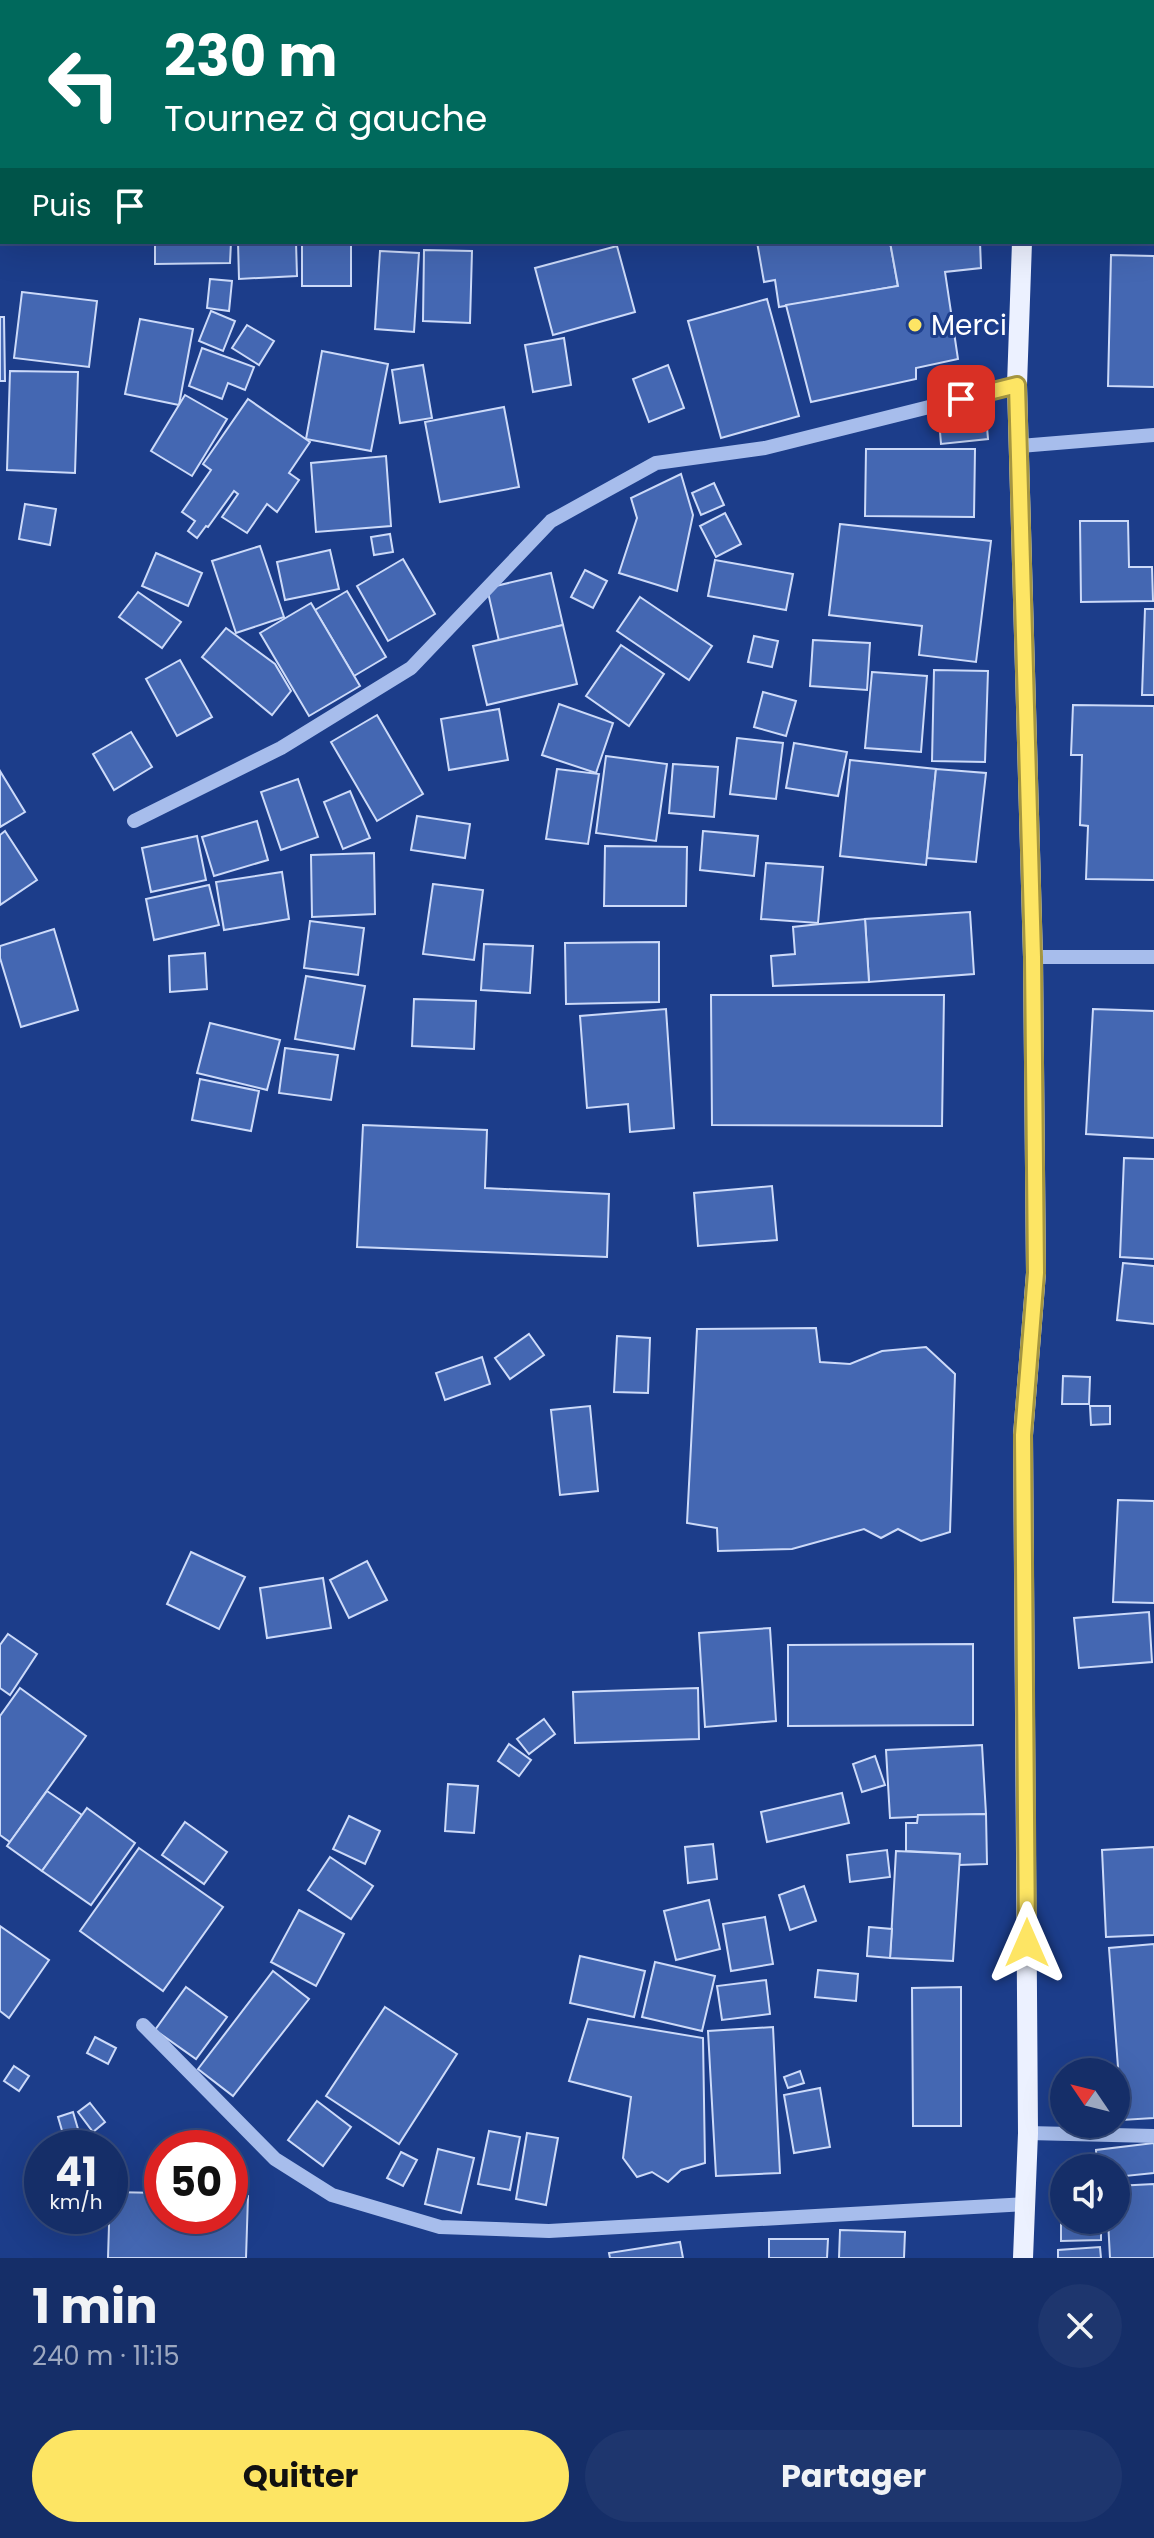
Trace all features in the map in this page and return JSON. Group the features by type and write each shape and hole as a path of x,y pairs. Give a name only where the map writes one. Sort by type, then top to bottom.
{"main road":[{"path":"1022,244 1017,385 1033,957 1036,1273 1023,1435 1028,2133 1023,2258"}],"street":[{"path":"134,821 281,748 411,668 551,521 656,463 765,448 1017,385"},
{"path":"1020,446 1154,435"},
{"path":"1033,957 1154,957"},
{"path":"143,2025 275,2159 332,2195 440,2227 549,2231 1025,2204"},
{"path":"1028,2133 1154,2136"}],"building":[{"path":"155,244 231,244 230,263 155,264"},
{"path":"238,244 296,244 297,276 239,279"},
{"path":"302,244 351,244 351,286 302,286"},
{"path":"757,244 890,244 898,286 779,307 775,280 764,282"},
{"path":"890,244 980,244 981,268 945,272 958,359 916,368 916,379 811,402 786,305 898,286"},
{"path":"617,246 635,312 553,335 535,268"},
{"path":"424,250 472,251 470,323 423,321"},
{"path":"380,251 419,253 414,332 375,329"},
{"path":"1111,255 1154,256 1154,387 1108,386"},
{"path":"210,279 232,281 229,311 207,308"},
{"path":"22,292 97,301 89,367 14,358"},
{"path":"767,299 799,416 721,438 688,321"},
{"path":"211,311 235,321 223,351 199,341"},
{"path":"0,317 4,317 5,381 0,381"},
{"path":"140,319 193,329 179,405 125,394"},
{"path":"247,325 274,341 259,365 232,348"},
{"path":"564,338 571,385 533,392 525,345"},
{"path":"202,348 254,367 245,390 228,383 222,399 189,386"},
{"path":"322,351 388,364 371,451 306,439"},
{"path":"423,365 432,418 400,423 392,370"},
{"path":"668,365 684,408 649,422 633,379"},
{"path":"10,371 78,372 75,473 7,470"},
{"path":"185,395 227,419 192,476 151,451"},
{"path":"248,399 310,442 289,473 299,480 277,512 267,504 247,533 222,517 238,494 234,491 197,538 188,531 195,521 182,512 211,470 203,464"},
{"path":"985,403 988,439 941,444 938,407"},
{"path":"504,407 519,487 440,502 425,422"},
{"path":"866,449 975,449 974,517 865,516"},
{"path":"386,456 391,526 316,532 311,463"},
{"path":"681,474 693,515 677,591 619,573 637,518 631,498"},
{"path":"714,483 724,505 701,515 692,493"},
{"path":"25,504 56,509 50,545 19,539"},
{"path":"725,513 741,544 716,557 700,526"},
{"path":"1080,521 1128,521 1129,567 1152,567 1153,601 1081,602"},
{"path":"840,524 991,541 976,662 919,655 922,626 829,615"},
{"path":"390,534 393,552 374,555 371,537"},
{"path":"260,546 284,617 236,633 212,561"},
{"path":"330,550 339,589 285,600 277,562"},
{"path":"156,553 202,573 188,606 142,586"},
{"path":"403,559 435,614 388,641 357,586"},
{"path":"715,560 793,574 786,610 708,596"},
{"path":"585,570 607,581 593,608 571,597"},
{"path":"551,573 563,625 499,641 487,588"},
{"path":"347,591 386,657 354,676 315,610"},
{"path":"138,592 181,622 162,648 119,617"},
{"path":"640,597 712,646 689,680 617,631"},
{"path":"311,603 360,686 309,716 260,633"},
{"path":"1145,609 1154,609 1154,695 1142,695"},
{"path":"563,625 577,684 487,705 473,646"},
{"path":"226,628 275,664 291,691 272,715 202,657"},
{"path":"754,636 778,641 772,667 748,662"},
{"path":"813,640 870,643 867,690 810,686"},
{"path":"621,645 664,674 629,726 586,696"},
{"path":"180,660 212,717 177,736 146,679"},
{"path":"934,670 988,671 985,762 932,761"},
{"path":"872,672 927,676 921,752 865,748"},
{"path":"763,692 796,701 786,736 754,727"},
{"path":"559,704 613,723 596,773 542,755"},
{"path":"1073,705 1154,706 1154,880 1086,879 1088,826 1080,825 1082,755 1071,755"},
{"path":"499,709 508,760 449,770 441,719"},
{"path":"377,715 423,794 377,821 331,742"},
{"path":"131,732 152,767 114,790 93,754"},
{"path":"737,738 783,743 776,799 730,794"},
{"path":"794,743 847,752 838,796 786,788"},
{"path":"606,756 667,764 656,841 596,833"},
{"path":"850,760 936,769 926,865 840,856"},
{"path":"673,764 718,767 714,817 669,813"},
{"path":"557,769 599,774 588,844 546,839"},
{"path":"936,769 986,773 976,862 927,858"},
{"path":"0,771 25,812 0,827"},
{"path":"298,779 318,837 281,850 261,792"},
{"path":"350,791 370,838 343,849 324,802"},
{"path":"417,816 470,824 465,858 411,850"},
{"path":"257,821 268,860 214,876 202,837"},
{"path":"5,831 37,880 0,905 0,835"},
{"path":"703,831 758,836 754,876 700,870"},
{"path":"197,836 206,880 151,892 142,848"},
{"path":"605,846 687,847 686,906 604,906"},
{"path":"374,853 375,914 312,917 311,855"},
{"path":"766,863 823,867 818,923 761,919"},
{"path":"282,872 289,919 224,930 216,882"},
{"path":"433,884 483,890 474,960 423,954"},
{"path":"209,885 219,925 154,940 146,899"},
{"path":"970,912 974,974 869,982 865,919"},
{"path":"865,919 869,982 773,986 771,956 795,954 793,927"},
{"path":"310,921 364,928 358,975 304,968"},
{"path":"54,929 78,1010 21,1027 0,958 0,946"},
{"path":"659,942 659,1002 566,1004 565,943"},
{"path":"484,944 533,946 530,993 481,990"},
{"path":"205,953 207,989 170,992 169,956"},
{"path":"306,976 365,986 354,1049 295,1039"},
{"path":"711,995 944,995 942,1126 712,1125"},
{"path":"414,999 476,1001 474,1049 412,1046"},
{"path":"666,1009 674,1128 630,1132 628,1104 587,1108 580,1016"},
{"path":"1093,1009 1154,1011 1154,1138 1086,1134"},
{"path":"210,1023 280,1040 267,1090 197,1073"},
{"path":"285,1048 338,1055 331,1100 279,1093"},
{"path":"200,1079 259,1091 251,1131 192,1120"},
{"path":"363,1125 487,1130 485,1188 609,1194 607,1257 357,1247"},
{"path":"1124,1158 1154,1159 1154,1259 1120,1257"},
{"path":"772,1186 777,1240 698,1246 694,1193"},
{"path":"1123,1263 1154,1266 1154,1324 1117,1320"},
{"path":"816,1328 820,1362 850,1364 882,1351 926,1347 955,1374 950,1532 921,1541 898,1529 881,1538 864,1529 792,1549 718,1551 717,1528 687,1523 697,1329"},
{"path":"529,1334 544,1355 510,1379 495,1358"},
{"path":"617,1336 650,1338 648,1393 614,1392"},
{"path":"482,1357 490,1384 445,1400 436,1373"},
{"path":"1063,1376 1090,1377 1089,1404 1062,1404"},
{"path":"590,1406 598,1491 560,1495 551,1410"},
{"path":"1090,1406 1110,1406 1110,1424 1091,1425"},
{"path":"1118,1500 1154,1501 1154,1603 1113,1602"},
{"path":"191,1552 245,1577 219,1629 167,1604"},
{"path":"367,1561 387,1600 349,1618 330,1580"},
{"path":"323,1578 331,1628 267,1638 260,1588"},
{"path":"1149,1612 1152,1662 1079,1668 1074,1618"},
{"path":"770,1628 776,1721 705,1727 699,1633"},
{"path":"8,1634 37,1654 10,1695 0,1688 0,1645"},
{"path":"973,1644 973,1725 788,1726 788,1645"},
{"path":"20,1688 86,1736 10,1842 0,1835 0,1716"},
{"path":"698,1688 699,1739 575,1743 573,1692"},
{"path":"544,1719 555,1734 529,1754 517,1739"},
{"path":"509,1744 531,1760 519,1776 498,1761"},
{"path":"982,1745 986,1814 890,1818 886,1750"},
{"path":"875,1756 885,1785 862,1792 853,1764"},
{"path":"448,1784 478,1786 474,1833 445,1831"},
{"path":"47,1791 82,1815 42,1871 7,1846"},
{"path":"842,1793 849,1823 767,1842 761,1812"},
{"path":"87,1808 135,1843 91,1905 42,1871"},
{"path":"986,1814 987,1864 959,1865 960,1854 906,1851 906,1823 917,1823 918,1815"},
{"path":"349,1816 380,1831 365,1864 333,1849"},
{"path":"185,1822 227,1852 204,1884 162,1855"},
{"path":"713,1844 717,1879 688,1883 685,1847"},
{"path":"1154,1847 1154,1935 1106,1937 1102,1850"},
{"path":"139,1848 223,1907 163,1991 80,1931"},
{"path":"887,1850 890,1877 850,1882 847,1855"},
{"path":"896,1851 960,1854 953,1961 890,1958"},
{"path":"330,1857 373,1886 351,1919 308,1890"},
{"path":"804,1886 816,1921 790,1930 779,1895"},
{"path":"709,1900 720,1949 676,1960 664,1911"},
{"path":"299,1910 344,1934 316,1986 271,1962"},
{"path":"765,1917 773,1964 731,1971 723,1924"},
{"path":"0,1926 49,1960 9,2018 0,2011"},
{"path":"869,1927 892,1929 890,1958 867,1956"},
{"path":"1154,1944 1154,2118 1130,2120 1130,2058 1117,2058 1109,1948"},
{"path":"580,1956 645,1971 634,2017 570,2003"},
{"path":"655,1962 715,1976 702,2031 642,2017"},
{"path":"818,1970 858,1974 856,2001 815,1997"},
{"path":"273,1971 309,1999 233,2096 198,2069"},
{"path":"766,1980 770,2014 722,2020 717,1986"},
{"path":"186,1987 227,2017 196,2059 155,2030"},
{"path":"961,1987 961,2126 913,2126 912,1988"},
{"path":"385,2007 457,2054 399,2144 326,2096"},
{"path":"588,2019 703,2038 705,2163 681,2170 668,2182 652,2172 637,2177 623,2158 631,2097 569,2081"},
{"path":"773,2027 780,2173 716,2176 708,2031"},
{"path":"95,2037 116,2048 108,2064 87,2053"},
{"path":"14,2066 29,2076 19,2091 4,2081"},
{"path":"800,2071 804,2083 788,2088 784,2077"},
{"path":"820,2088 830,2147 794,2153 784,2095"},
{"path":"317,2101 351,2127 323,2166 288,2140"},
{"path":"90,2103 105,2122 92,2130 78,2112"},
{"path":"73,2112 78,2130 62,2130 58,2117"},
{"path":"489,2131 520,2137 510,2190 478,2184"},
{"path":"527,2133 558,2138 546,2205 516,2199"},
{"path":"1154,2143 1154,2173 1130,2176 1130,2154 1096,2154 1096,2150"},
{"path":"438,2149 474,2158 461,2213 425,2204"},
{"path":"401,2152 417,2160 403,2186 387,2178"},
{"path":"1154,2184 1154,2258 1110,2258 1109,2234 1130,2234 1130,2185"},
{"path":"128,2192 144,2193 144,2234 247,2234 246,2258 108,2258 109,2234 128,2234"},
{"path":"840,2230 905,2232 904,2258 839,2258"},
{"path":"1061,2234 1101,2234 1101,2240 1061,2241"},
{"path":"769,2239 828,2239 827,2258 769,2258"},
{"path":"680,2242 683,2258 610,2258 609,2253"},
{"path":"1100,2247 1101,2258 1058,2258 1058,2250"}],"place":[{"name":"Merci","path":"915,325"}],"route":[{"path":"961,399 1017,385 1033,957 1036,1273 1023,1435 1027,1943"}]}
